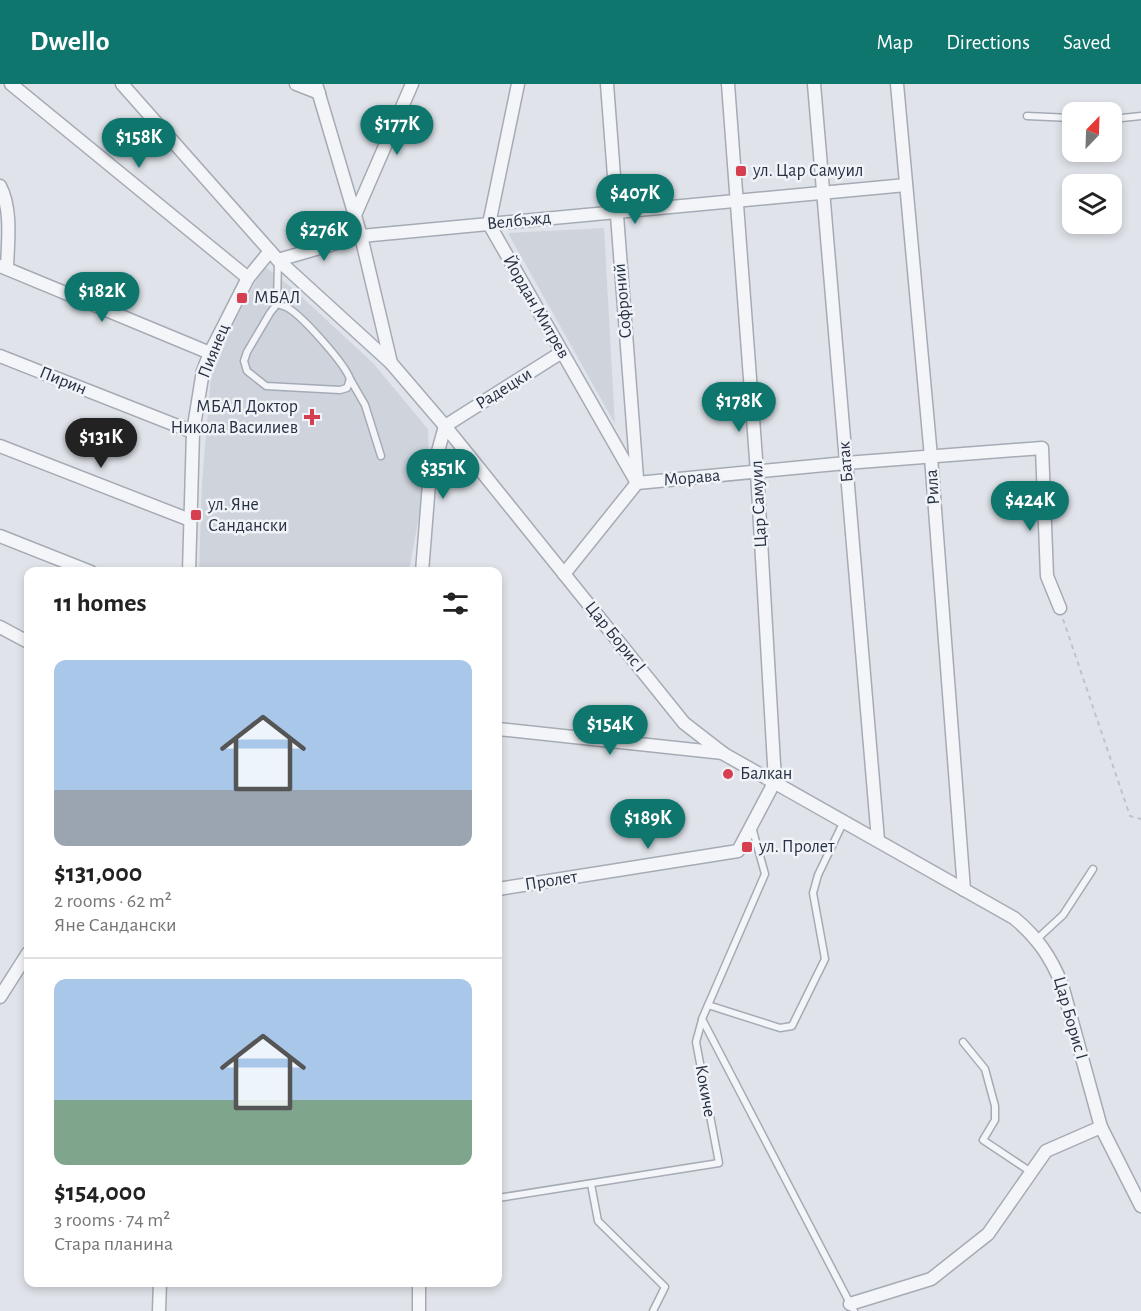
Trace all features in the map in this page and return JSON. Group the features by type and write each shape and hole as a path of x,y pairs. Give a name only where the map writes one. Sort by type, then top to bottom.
{"street":[{"path":"11,84 248,278"},
{"name":"Цар Борис I","path":"122,84 274,255 391,363 445,426 684,723 724,754 1014,918 1037,939 1055,968 1062,985 1101,1127 1141,1206"},
{"path":"296,84 317,89 361,236 391,363"},
{"path":"355,215 412,84"},
{"path":"489,224 518,84"},
{"name":"Софроний","path":"607,84 637,483"},
{"name":"Цар Самуил","path":"728,84 757,472 775,781"},
{"name":"Батак","path":"814,84 878,840"},
{"name":"Рила","path":"897,84 931,457 964,890"},
{"name":"Велбъжд","path":"274,255 361,236 906,184"},
{"path":"0,186 4,193 9,232 3,266 210,353"},
{"name":"Йордан Митрев","path":"489,224 637,483"},
{"name":"Пиянец","path":"189,567 193,432 202,371 248,278 274,255"},
{"name":"Радецки","path":"445,426 562,352"},
{"name":"Пирин","path":"0,356 193,432"},
{"path":"422,567 429,484 445,426"},
{"path":"0,446 190,520"},
{"name":"Морава","path":"564,574 637,483 846,463 1042,448 1047,576 1060,608"},
{"path":"0,536 78,567"},
{"path":"0,627 24,640"},
{"path":"502,729 724,754"},
{"name":"Пролет","path":"502,888 738,851 775,781"},
{"path":"0,997 24,959"},
{"path":"852,1308 931,1279 988,1234 1046,1152 1101,1127"},
{"path":"159,1311 160,1287"},
{"path":"419,1287 420,1311"}],"lane":[{"path":"1027,116 1062,118"},
{"path":"1122,118 1141,116"},
{"path":"274,255 277,304 247,351 244,361 247,371 266,386 340,390 347,388 350,379"},
{"path":"277,304 288,307 329,347 347,370 365,405 381,456"},
{"path":"708,1005 780,1028 792,1026 825,959 813,893 818,875 845,821"},
{"name":"Кокиче","path":"591,1184 718,1163 696,1042 702,1019 765,874 752,826"},
{"path":"1037,939 1063,915 1093,869"},
{"path":"702,1019 852,1308"},
{"path":"963,1042 985,1070 995,1106 995,1120 983,1140 1032,1172"},
{"path":"502,1197 591,1184 598,1221 665,1287 653,1311"}],"path":[{"path":"1060,608 1130,816 1141,819"}],"shaded area":[{"path":"604,228 615,424 508,233"},
{"name":"МБАЛ Доктор Никола Василиев","path":"264,266 292,288 373,363 428,429 429,461 410,567 199,567 202,482 211,376 231,328"}],"place":[{"name":"ул. Цар Самуил","path":"741,171"},
{"name":"МБАЛ","path":"242,298"},
{"name":"МБАЛ Доктор Никола Василиев","path":"312,417"},
{"name":"ул. Яне Сандански","path":"196,515"},
{"name":"Балкан","path":"728,774"},
{"name":"ул. Пролет","path":"747,847"}]}
